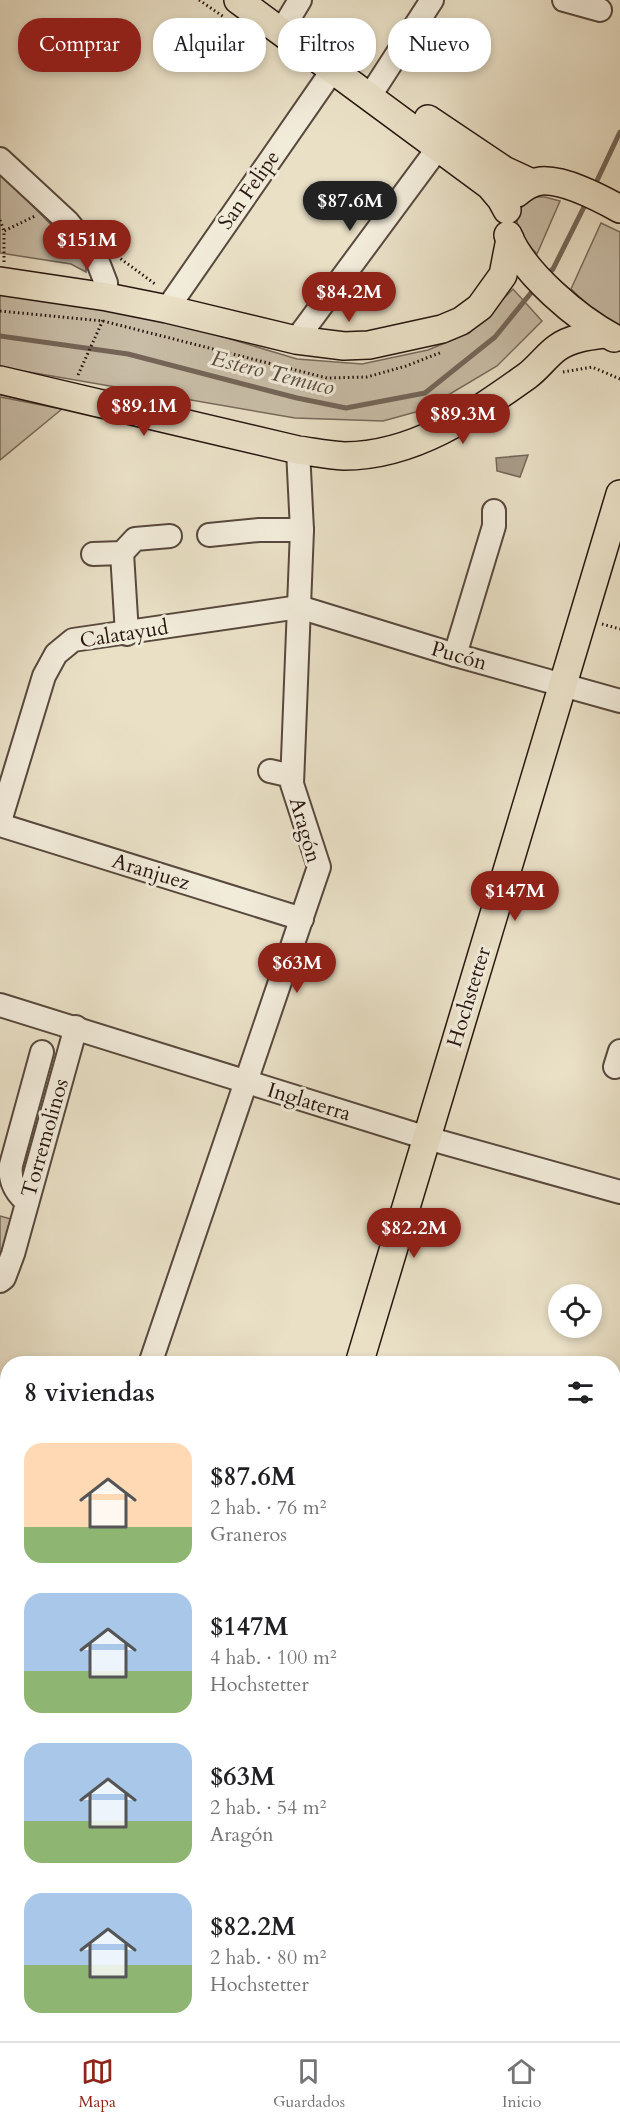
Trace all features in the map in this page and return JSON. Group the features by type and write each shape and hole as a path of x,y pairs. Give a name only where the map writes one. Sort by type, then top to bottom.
{"main road":[{"path":"261,0 294,10 377,85 504,170 531,183"},
{"path":"233,10 278,37"},
{"path":"335,72 489,186 507,210"},
{"path":"611,204 572,187 549,181 531,183 517,193 507,210 505,224 515,250 530,269 589,324 613,338"},
{"path":"2,271 105,309 167,309 296,340 344,346 369,345 442,329 460,321 480,307 503,275 510,239"},
{"path":"0,380 298,450 344,456 386,452 444,430 481,409 539,367 555,348 579,339 613,338"},
{"name":"Hochstetter","path":"361,1356 620,494"}],"street":[{"path":"377,85 432,0"},
{"path":"564,0 600,10"},
{"name":"San Felipe","path":"167,309 331,72"},
{"path":"296,340 438,148"},
{"path":"0,159 68,222 96,257 106,283 105,309"},
{"name":"Aragón","path":"153,1356 302,919 327,869 283,782 299,607 302,530 298,450"},
{"path":"455,655 494,526 494,511"},
{"path":"209,535 259,530 302,530"},
{"path":"93,554 122,553 135,539 170,536"},
{"path":"122,553 127,634"},
{"name":"Pucón","path":"299,607 455,655 620,701"},
{"name":"Calatayud","path":"0,823 44,676 56,654 73,640 127,634 299,607"},
{"name":"Aranjuez","path":"0,823 302,919"},
{"name":"Inglaterra","path":"0,1005 427,1138 620,1192"},
{"name":"Torremolinos","path":"0,1281 4,1278 13,1254 76,1028"},
{"path":"27,1202 16,1191 10,1172 42,1052"},
{"path":"29,1100 56,1101"}],"path":[{"path":"199,0 233,10"},
{"path":"4,231 45,212"},
{"path":"0,220 4,231 2,271"},
{"path":"0,311 105,309 99,330 79,376 68,373"}],"shaded area":[{"path":"0,173 78,252 86,264 86,272 71,264 0,253"},
{"path":"536,197 560,201 537,254 524,239 517,224 520,209"},
{"path":"601,223 620,232 620,328 588,305 571,289"},
{"path":"0,289 160,318 297,359 362,364 428,350 469,333 513,289 542,321 497,366 423,410 383,421 295,418 0,367"},
{"path":"0,397 62,409 0,460"},
{"path":"528,455 520,477 497,471 496,458"},
{"path":"0,1216 11,1219 0,1257"}],"waterway":[{"name":"Estero Temuco","path":"594,187 620,132"},
{"name":"Estero Temuco","path":"545,276 553,269 587,201"},
{"name":"Estero Temuco","path":"0,336 128,354 297,398 346,408 425,393 495,337 535,288"}]}
